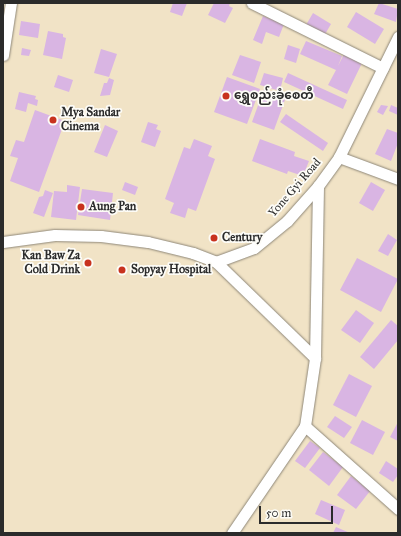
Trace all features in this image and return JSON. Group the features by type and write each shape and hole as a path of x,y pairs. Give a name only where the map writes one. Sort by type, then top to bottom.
{"street":[{"path":"3,55 11,3"},
{"path":"252,3 383,68"},
{"name":"Yone Gyi Road","path":"216,262 254,248 287,221 318,186 339,157 398,37"},
{"path":"339,157 398,179"},
{"path":"232,533 305,426 315,358 318,186"},
{"path":"3,242 55,235 101,236 148,242 193,253 216,262 315,358"},
{"path":"305,426 398,509"}],"building":[{"path":"173,3 187,3 182,16 170,12"},
{"path":"214,3 230,3 229,6 233,8 225,23 208,15"},
{"path":"379,3 398,9 396,22 374,14"},
{"path":"356,12 384,29 375,44 347,27"},
{"path":"313,13 331,24 324,36 306,25"},
{"path":"263,16 284,24 279,37 266,32 262,44 253,40"},
{"path":"21,21 40,24 38,38 19,35"},
{"path":"48,31 63,34 63,37 66,38 62,59 43,55"},
{"path":"306,41 342,56 338,66 344,54 362,63 347,94 328,85 336,70 300,54"},
{"path":"288,45 300,49 296,63 284,59"},
{"path":"22,48 31,50 29,56 21,55"},
{"path":"101,49 117,54 109,77 94,73"},
{"path":"240,55 261,62 254,83 232,75"},
{"path":"264,73 283,78 280,91 260,85"},
{"path":"288,73 347,100 343,109 284,82"},
{"path":"58,75 73,80 69,92 54,87"},
{"path":"227,77 260,89 247,124 214,112"},
{"path":"109,78 114,80 110,95 100,96 104,83 107,83"},
{"path":"264,89 286,97 274,130 252,122"},
{"path":"19,92 36,96 35,99 38,100 37,106 28,103 26,112 15,109"},
{"path":"381,105 388,106 383,115 377,112"},
{"path":"391,105 398,108 398,115 389,111"},
{"path":"35,110 65,121 39,192 10,181 18,158 10,156 16,140 24,142"},
{"path":"286,114 328,143 323,151 280,122"},
{"path":"148,122 158,125 156,129 161,131 155,147 141,142"},
{"path":"105,125 118,131 107,157 94,152"},
{"path":"387,129 398,133 398,143 391,161 375,154"},
{"path":"194,139 212,146 208,156 215,159 196,211 188,208 185,218 170,213 174,203 165,199 184,147 190,149"},
{"path":"260,139 295,152 294,156 309,161 303,176 288,171 287,174 252,161"},
{"path":"125,182 138,187 135,195 122,190"},
{"path":"371,182 385,190 373,211 359,203"},
{"path":"67,185 80,187 76,220 51,217 54,191 67,192"},
{"path":"82,189 113,193 110,220 78,215"},
{"path":"45,190 53,193 44,217 33,213 39,197 43,196"},
{"path":"388,234 397,240 388,256 378,251"},
{"path":"357,258 398,279 381,312 340,290"},
{"path":"356,310 374,323 360,343 341,330"},
{"path":"391,320 398,326 398,340 374,369 360,357"},
{"path":"349,374 372,386 356,417 333,405"},
{"path":"335,416 352,427 344,438 327,427"},
{"path":"362,420 385,432 373,455 350,443"},
{"path":"398,422 398,441 390,437"},
{"path":"310,441 320,448 305,468 295,461"},
{"path":"323,452 343,467 329,486 309,470"},
{"path":"386,461 398,469 398,475 393,482 379,473"},
{"path":"351,476 370,491 356,509 337,495"},
{"path":"321,500 345,510 339,525 315,514"},
{"path":"336,527 350,533 333,533"}],"place":[{"name":"ရွှေစည်းခုံစေတီ","path":"226,96"},
{"name":"Mya Sandar Cinema","path":"53,120"},
{"name":"Aung Pan","path":"81,207"},
{"name":"Century","path":"214,238"},
{"name":"Kan Baw Za Cold Drink","path":"88,263"},
{"name":"Sopyay Hospital","path":"122,270"}]}
